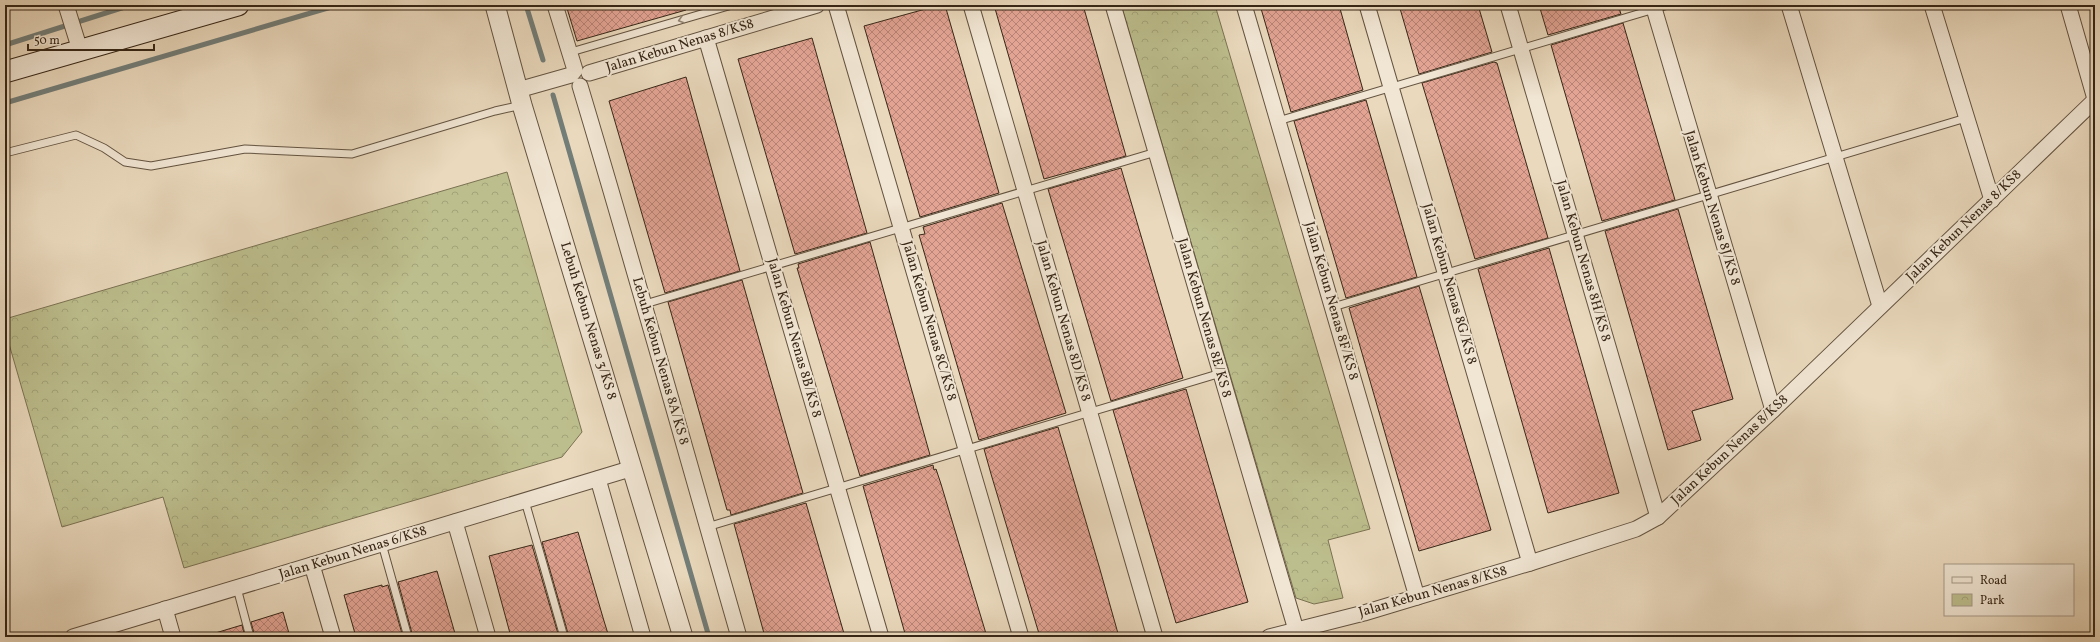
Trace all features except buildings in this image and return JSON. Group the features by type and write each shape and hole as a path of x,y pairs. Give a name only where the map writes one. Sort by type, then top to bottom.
{"main road":[{"path":"5,72 79,47 203,10 238,5"}],"street":[{"path":"66,5 79,47"},
{"name":"Lebuh Kebun Nenas 3/KS 8","path":"495,5 520,97 684,637"},
{"path":"520,97 576,80 575,67 571,52 555,5"},
{"name":"Jalan Kebun Nenas 8/KS8","path":"589,73 817,5"},
{"name":"Jalan Kebun Nenas 8C/KS 8","path":"836,5 1021,637"},
{"name":"Jalan Kebun Nenas 8D/KS 8","path":"971,5 1155,637"},
{"name":"Jalan Kebun Nenas 8E/KS 8","path":"1113,5 1296,630"},
{"name":"Jalan Kebun Nenas 8F/KS 8","path":"1244,5 1417,597"},
{"name":"Jalan Kebun Nenas 8G/KS 8","path":"1367,5 1530,563"},
{"name":"Jalan Kebun Nenas 8H/KS 8","path":"1508,5 1658,517"},
{"path":"1788,5 1880,306"},
{"path":"1932,5 1992,200"},
{"path":"2068,5 2095,99"},
{"name":"Jalan Kebun Nenas 8J/KS 8","path":"1658,6 1708,195 1773,410"},
{"name":"Jalan Kebun Nenas 8B/KS 8","path":"706,38 881,637"},
{"name":"Lebuh Kebun Nenas 8A/KS 8","path":"576,80 645,304 739,637"},
{"name":"Jalan Kebun Nenas 8/KS8","path":"1269,637 1364,613 1530,563 1636,529 1658,517 1773,410 2095,99"},
{"name":"Jalan Kebun Nenas 6/KS8","path":"73,637 95,634 165,609 633,468"},
{"path":"598,479 642,637"},
{"path":"456,522 488,637"},
{"path":"312,565 333,637"},
{"path":"165,609 173,637"}],"lane":[{"path":"571,52 732,5"},
{"path":"1278,121 1521,49 1658,6"},
{"path":"5,153 76,136 104,148 125,162 151,166 245,149 352,154 495,111 520,97"},
{"path":"1333,307 1966,118"},
{"path":"645,304 1156,152"},
{"path":"707,527 1221,373"},
{"path":"525,501 564,637"},
{"path":"382,544 408,637"},
{"path":"237,588 250,637"}],"green space":[{"path":"1121,5 1215,5 1370,529 1328,540 1343,598 1314,604 1296,598"},
{"path":"507,172 582,432 562,457 184,568 163,497 62,527 5,330 5,319"}],"waterway":[{"path":"5,45 131,5"},
{"path":"5,103 338,5"},
{"path":"526,5 543,60"},
{"path":"553,95 709,637"}]}
